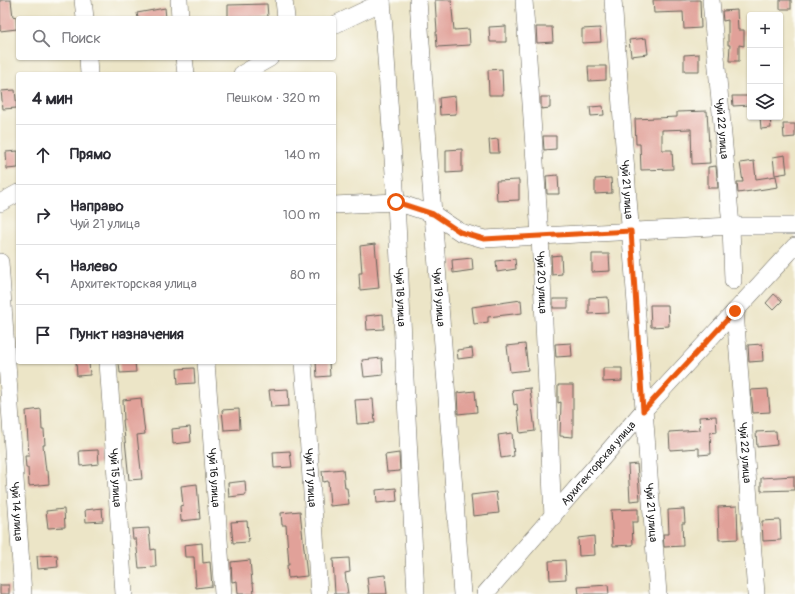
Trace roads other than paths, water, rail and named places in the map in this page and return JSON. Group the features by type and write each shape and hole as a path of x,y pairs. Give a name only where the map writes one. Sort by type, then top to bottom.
{"street":[{"path":"83,0 84,16"},
{"path":"178,0 180,16"},
{"path":"284,0 286,16"},
{"name":"Чуй 19 улица","path":"418,0 462,594"},
{"name":"Чуй 20 улица","path":"524,0 540,236 553,517"},
{"name":"Чуй 21 улица","path":"613,0 658,594"},
{"name":"Чуй 22 улица","path":"711,0 730,226 733,281"},
{"path":"336,24 382,1"},
{"name":"Чуй 18 улица","path":"382,1 396,202 416,594"},
{"path":"88,60 89,72"},
{"path":"184,60 186,72"},
{"path":"246,72 266,60"},
{"path":"0,203 16,194"},
{"path":"336,204 396,202 433,214 460,232 484,239 730,226 795,226"},
{"name":"Архитекторская улица","path":"485,594 643,411 795,246"},
{"name":"Чуй 14 улица","path":"0,262 23,594"},
{"name":"Чуй 22 улица","path":"735,311 756,594"},
{"name":"Чуй 15 улица","path":"108,364 124,594"},
{"name":"Чуй 16 улица","path":"206,364 223,594"},
{"name":"Чуй 17 улица","path":"303,364 319,594"}]}
